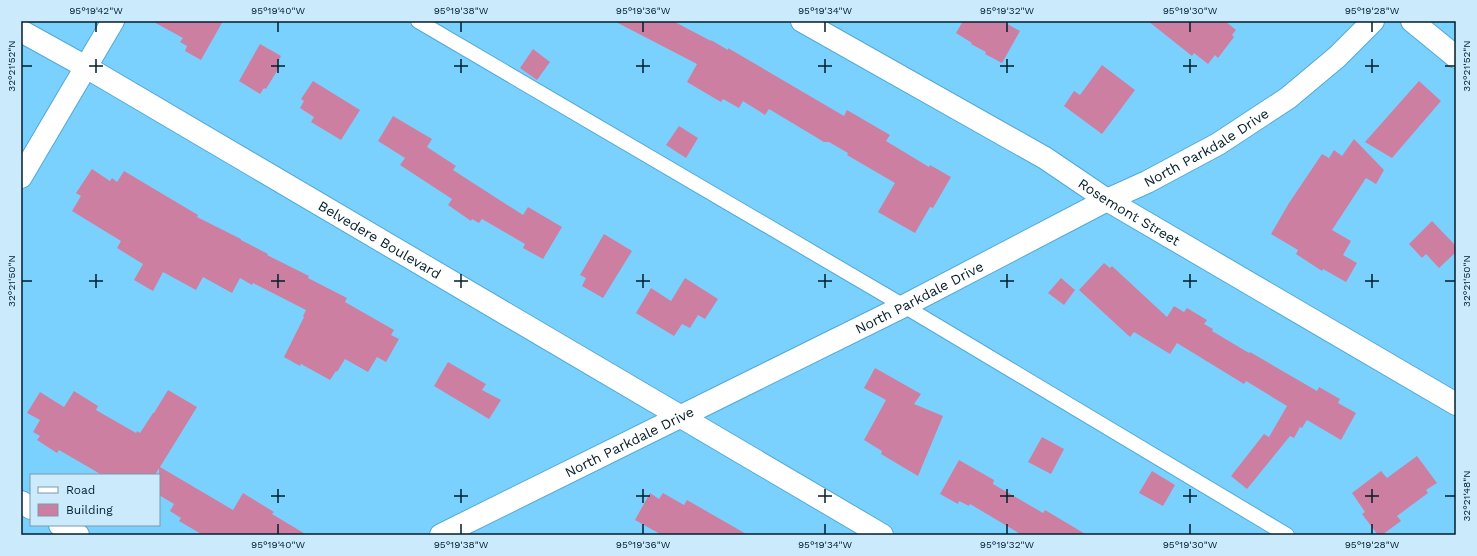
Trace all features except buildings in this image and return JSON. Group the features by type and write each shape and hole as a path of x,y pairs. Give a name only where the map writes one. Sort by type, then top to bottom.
{"street":[{"path":"21,177 113,21"},
{"name":"Rosemont Street","path":"802,21 1044,158 1107,200 1456,404"},
{"name":"North Parkdale Drive","path":"441,535 904,306 1107,200 1147,182 1218,144 1288,98 1336,57 1374,21"},
{"path":"1412,21 1456,57"},
{"name":"Belvedere Boulevard","path":"21,31 86,67 882,535"},
{"path":"21,502 30,507"},
{"path":"62,526 78,535"}],"lane":[{"path":"418,21 904,306 1287,535"}]}
